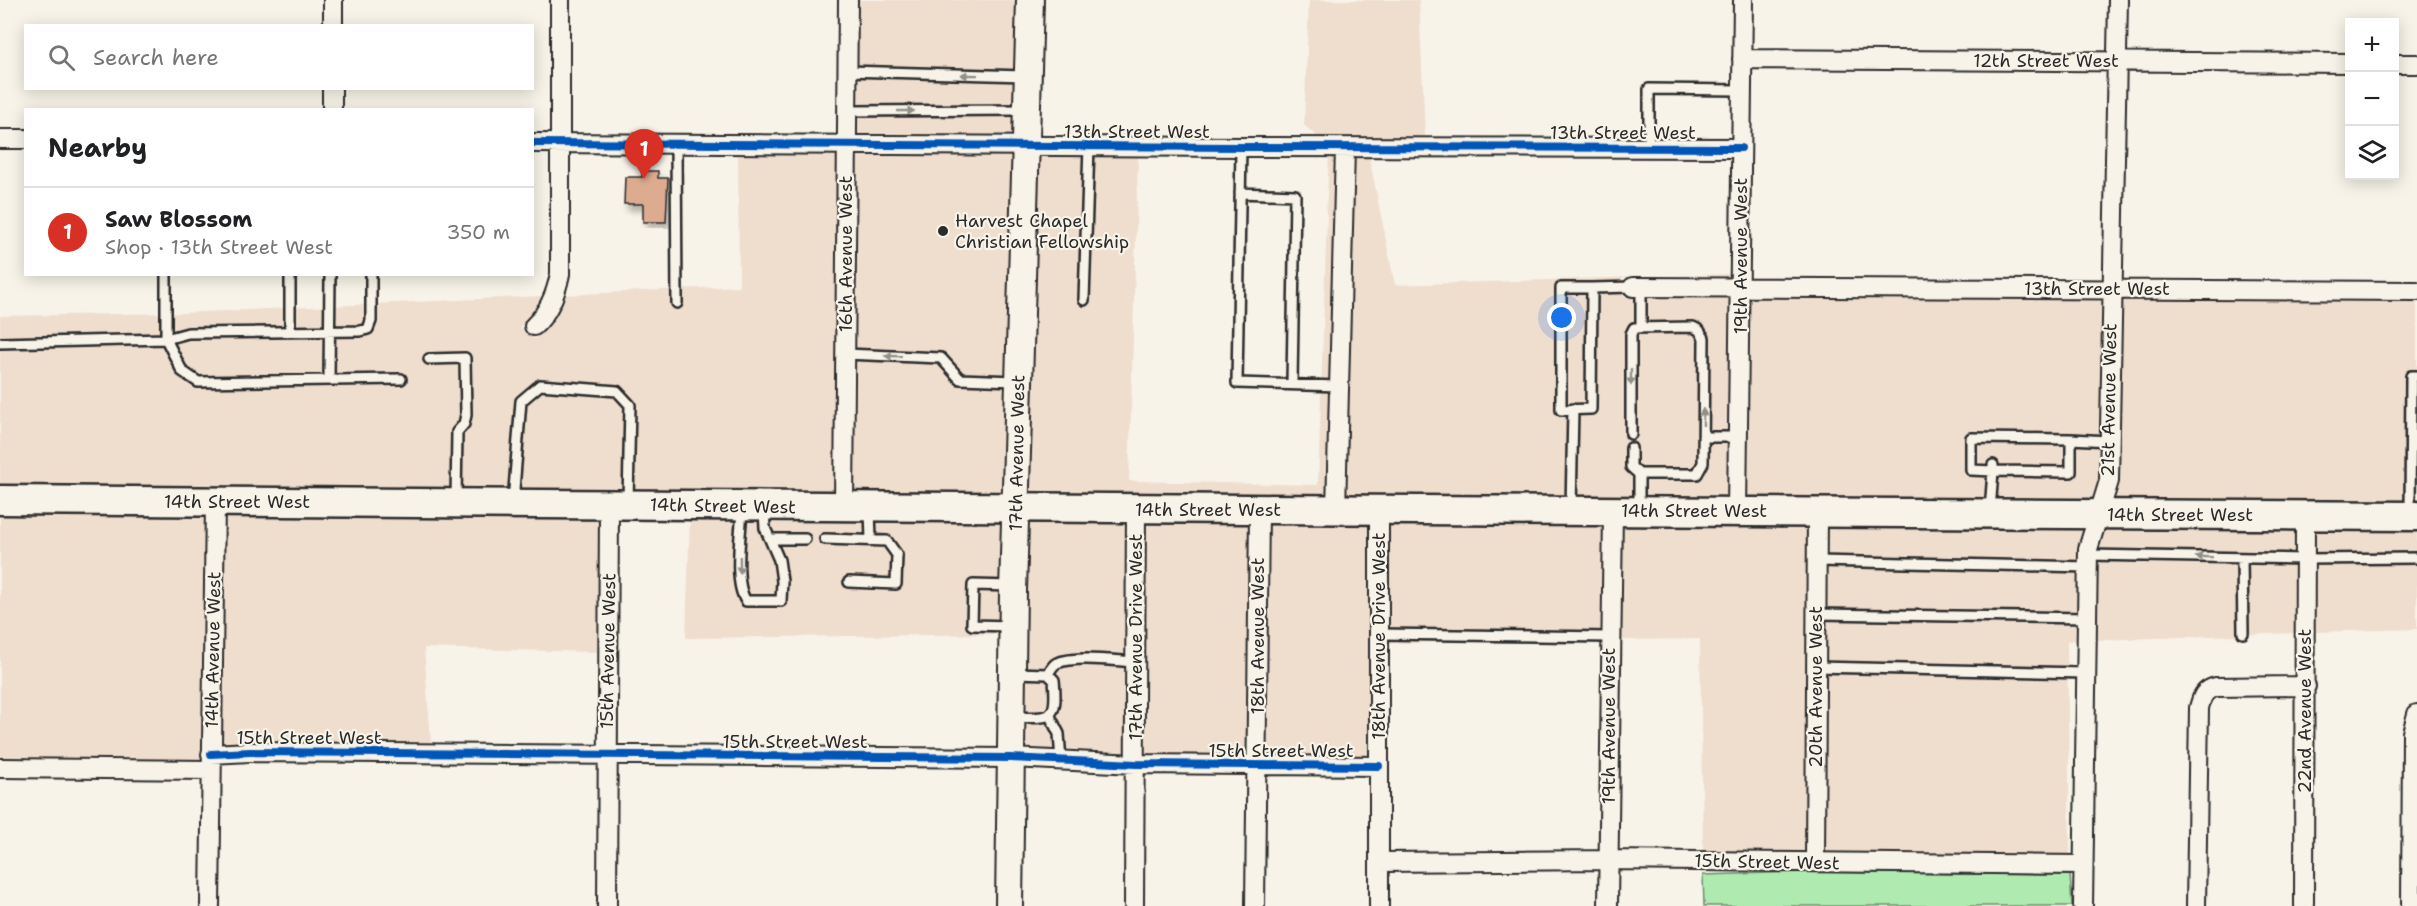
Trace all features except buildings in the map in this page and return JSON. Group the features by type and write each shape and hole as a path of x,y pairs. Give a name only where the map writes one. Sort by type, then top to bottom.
{"main road":[{"name":"14th Street West","path":"0,500 513,502 619,505 1379,511 2413,516"}],"street":[{"path":"333,0 333,24"},
{"path":"534,326 544,317 556,293 560,274 560,0"},
{"name":"16th Avenue West","path":"848,0 845,354 857,507"},
{"name":"17th Avenue West","path":"1009,906 1013,626 1030,0"},
{"name":"19th Avenue West","path":"1737,512 1743,0"},
{"name":"21st Avenue West","path":"2083,906 2088,561 2109,481 2118,0"},
{"name":"12th Street West","path":"1742,59 2345,63"},
{"path":"2399,64 2417,64"},
{"path":"332,108 333,90"},
{"path":"0,139 24,139"},
{"name":"13th Street West","path":"534,143 1741,147"},
{"path":"1336,510 1345,147"},
{"name":"13th Street West","path":"1637,287 2417,291"},
{"name":"14th Avenue West","path":"210,906 215,502"},
{"name":"15th Avenue West","path":"607,906 607,755 619,505"},
{"name":"17th Avenue Drive West","path":"1134,906 1136,509"},
{"name":"18th Avenue West","path":"1255,906 1259,510"},
{"name":"18th Avenue Drive West","path":"1379,511 1379,906"},
{"name":"19th Avenue West","path":"1608,906 1610,637 1626,511"},
{"name":"20th Avenue West","path":"1815,862 1817,512"},
{"name":"22nd Avenue West","path":"2304,906 2305,515"},
{"path":"2196,906 2199,708 2203,694 2208,689 2216,687 2306,686"},
{"path":"2411,906 2412,733 2417,714"},
{"name":"15th Street West","path":"0,768 211,762 250,752 1011,758 1136,764 1379,766"},
{"name":"15th Street West","path":"1379,862 1608,860 2083,865"}],"lane":[{"path":"848,70 1027,76"},
{"path":"1648,147 1649,89 1741,90"},
{"path":"847,111 1026,111"},
{"path":"676,143 677,303"},
{"path":"1084,300 1089,146"},
{"path":"1241,147 1237,382 1339,386"},
{"path":"1240,193 1295,195 1292,384"},
{"path":"166,276 166,339 182,372 198,382 401,379"},
{"path":"290,276 290,331"},
{"path":"329,380 330,276"},
{"path":"0,343 166,339 188,333 360,331 368,329 371,321 371,276"},
{"path":"1592,288 1591,409 1561,410 1560,288 1637,287 1641,327"},
{"path":"1631,435 1631,334 1634,328 1693,327 1700,330 1704,338 1703,463 1697,474 1639,474 1631,467 1631,448"},
{"path":"845,354 941,358 960,379 1019,381"},
{"path":"429,359 465,358 466,415 464,424 457,432 456,502"},
{"path":"2413,516 2411,376 2417,376"},
{"path":"513,502 521,401 540,385 617,392 630,405 619,505"},
{"path":"1571,511 1573,409"},
{"path":"1703,437 1739,437"},
{"path":"2071,439 2071,472 2043,468 1971,470 1971,438 1993,441 2044,442 2071,439 2109,441"},
{"path":"1990,514 1993,468"},
{"path":"1626,511 1639,474"},
{"path":"753,506 771,539 779,560 782,581 781,601 746,601 741,594 739,566 753,506"},
{"path":"857,507 871,540"},
{"path":"771,539 805,539"},
{"path":"825,539 887,541 897,555 896,584 849,582"},
{"path":"2242,558 2243,633"},
{"path":"1817,561 2417,558"},
{"path":"1013,626 972,625 973,585 1014,586"},
{"path":"1816,614 2087,618"},
{"path":"1379,634 1610,637"},
{"path":"1048,674 1053,666 1064,661 1136,662"},
{"path":"1816,667 2086,674"},
{"path":"1012,673 1048,674 1054,680 1055,695 1055,706 1050,716 1045,718 1012,717"},
{"path":"1050,716 1059,734 1061,761"}],"shaded area":[{"path":"858,0 1020,0 1015,137 857,135"},
{"path":"1309,0 1419,0 1425,136 1319,138 1304,125"},
{"path":"738,152 837,153 834,498 0,491 0,316 182,313 543,296 535,312 520,327 535,339 553,321 566,295 739,286"},
{"path":"857,153 1014,155 1006,499 855,498"},
{"path":"1035,155 1138,156 1129,481 1318,485 1326,214 1329,157 1334,157 1326,501 1026,499"},
{"path":"1355,157 1369,157 1395,285 1731,274 1731,279 1623,278 1623,296 1731,297 1727,503 1346,501"},
{"path":"1751,297 2102,298 2098,480 2092,505 1748,503"},
{"path":"2122,298 2417,300 2417,507 2113,505 2119,481"},
{"path":"0,509 204,511 201,761 0,759"},
{"path":"225,511 599,514 597,652 424,648 431,744 250,742 222,744"},
{"path":"690,515 1005,517 1002,634 686,638"},
{"path":"1026,517 1126,518 1126,755 1021,750"},
{"path":"1147,518 1249,519 1247,757 1146,755"},
{"path":"1270,519 1369,520 1369,757 1268,757"},
{"path":"1390,520 1602,520 1600,640 1390,643"},
{"path":"1622,520 1807,521 1805,853 1703,852 1700,639 1620,640"},
{"path":"1827,521 2086,524 2078,549 2076,640 2067,641 2070,856 1825,854"},
{"path":"2108,524 2294,525 2295,633 2097,640 2098,551"},
{"path":"2315,525 2417,525 2417,629 2316,632"}],"green space":[{"path":"1807,872 2070,875 2072,906 1704,906 1703,875"}],"cycle path":[{"path":"534,143 1741,148"},
{"path":"211,754 250,752 1011,758 1136,764 1379,766"}],"place":[{"name":"Saw Blossom","path":"644,179"},
{"name":"Harvest Chapel Christian Fellowship","path":"943,231"}]}
